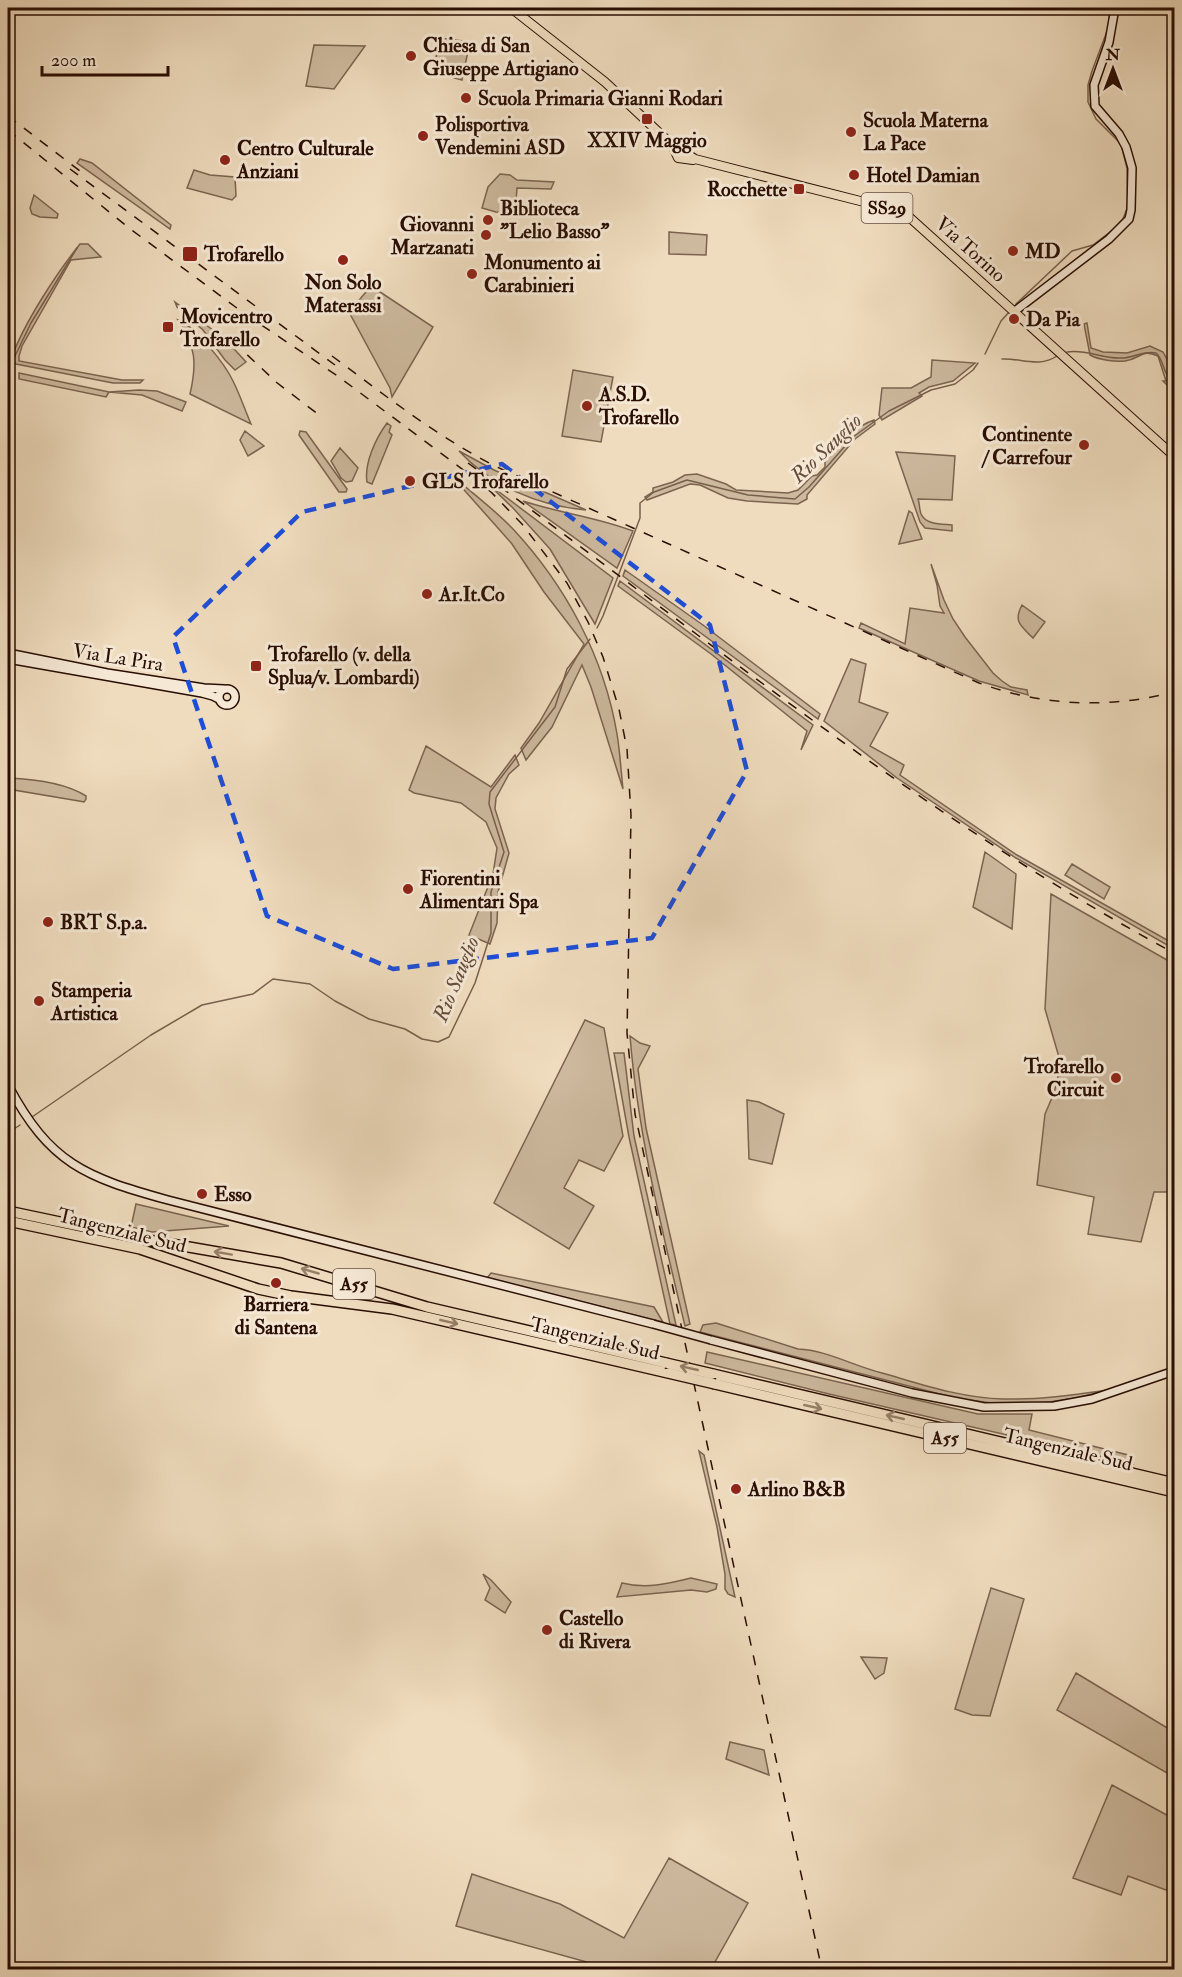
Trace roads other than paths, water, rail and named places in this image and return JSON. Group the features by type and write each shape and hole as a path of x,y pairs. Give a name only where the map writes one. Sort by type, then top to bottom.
{"highway":[{"name":"Tangenziale Sud","path":"8,1211 141,1239 281,1263 427,1306 1174,1483"},
{"name":"Tangenziale Sud","path":"8,1221 140,1250 258,1289 291,1296 392,1309 1174,1492"}],"main road":[{"name":"Via Torino","path":"511,8 605,82 681,154 903,213 919,224 1174,456"}],"street":[{"path":"1015,311 1109,239 1128,219 1131,210 1132,168 1126,147 1119,134 1095,106 1094,85 1109,42 1115,8"},
{"name":"Via La Pira","path":"8,652 107,673 224,689"},
{"name":"Via La Pira","path":"8,659 202,693 219,699"},
{"path":"224,689 232,690 235,694 232,704 222,704 219,699 219,694 224,689"},
{"path":"8,1085 32,1125 50,1146 66,1159 101,1179 168,1200 912,1393 984,1407 1053,1406 1129,1388 1174,1371"}],"waterway":[{"name":"Rio Sauglio","path":"1109,22 1110,8"},
{"name":"Rio Sauglio","path":"1016,304 1072,251 1093,245 1114,229 1123,219 1128,206 1127,168 1121,144 1096,119 1088,102 1088,85 1109,26"},
{"path":"14,358 31,323 77,248"},
{"name":"Rio Sauglio","path":"985,354 1001,321 1010,311"},
{"path":"1067,352 1119,358 1156,353 1167,375 1174,381"},
{"path":"1002,359 1037,362 1050,360 1057,356"},
{"name":"Rio Sauglio","path":"597,628 640,518 640,503 654,492 687,480 748,495 795,499 809,487 853,437 889,411 931,390 955,384 978,363"},
{"name":"Rio Sauglio","path":"32,1117 151,1035 202,1005 253,994 273,979 310,984 335,1001 369,1019 405,1029 422,1039 438,1042 449,1037 475,983 491,933 491,892 504,852 489,804 490,792 555,707 567,669 590,639"},
{"name":"Rio Sauglio","path":"8,1133 20,1125"}],"railway":[{"path":"8,116 80,171"},
{"path":"8,130 129,228 245,314 339,377 491,492 522,524 567,583 588,622 603,657 619,709 627,749 631,815 627,1033 635,1114 822,1970"},
{"path":"70,169 335,365"},
{"path":"200,318 240,348 273,379"},
{"path":"332,356 432,429 497,467 979,683 1027,696 1076,702 1125,701 1174,692"},
{"path":"276,382 319,415"},
{"path":"468,463 900,783 989,843 1080,900 1174,953"}],"place":[{"name":"Chiesa di San Giuseppe Artigiano","path":"411,56"},
{"name":"Scuola Primaria Gianni Rodari","path":"466,98"},
{"name":"XXIV Maggio","path":"647,119"},
{"name":"Scuola Materna La Pace","path":"851,132"},
{"name":"Polisportiva Vendemini ASD","path":"423,136"},
{"name":"Centro Culturale Anziani","path":"225,160"},
{"name":"Hotel Damian","path":"854,175"},
{"name":"Rocchette","path":"799,189"},
{"name":"Biblioteca \"Lelio Basso\"","path":"488,220"},
{"name":"Giovanni Marzanati","path":"486,235"},
{"name":"MD","path":"1013,251"},
{"name":"Trofarello","path":"190,254"},
{"name":"Non Solo Materassi","path":"343,260"},
{"name":"Monumento ai Carabinieri","path":"472,274"},
{"name":"Da Pia","path":"1014,319"},
{"name":"Movicentro Trofarello","path":"168,327"},
{"name":"A.S.D. Trofarello","path":"587,406"},
{"name":"Continente / Carrefour","path":"1084,445"},
{"name":"GLS Trofarello","path":"410,481"},
{"name":"Ar.It.Co","path":"427,594"},
{"name":"Trofarello (v. della Splua/v. Lombardi)","path":"256,666"},
{"name":"Fiorentini Alimentari Spa","path":"408,889"},
{"name":"BRT S.p.a.","path":"48,922"},
{"name":"Stamperia Artistica","path":"39,1001"},
{"name":"Trofarello Circuit","path":"1116,1078"},
{"name":"Esso","path":"202,1194"},
{"name":"Barriera di Santena","path":"276,1283"},
{"name":"Arlino B&B","path":"736,1489"},
{"name":"Castello di Rivera","path":"547,1630"}]}
